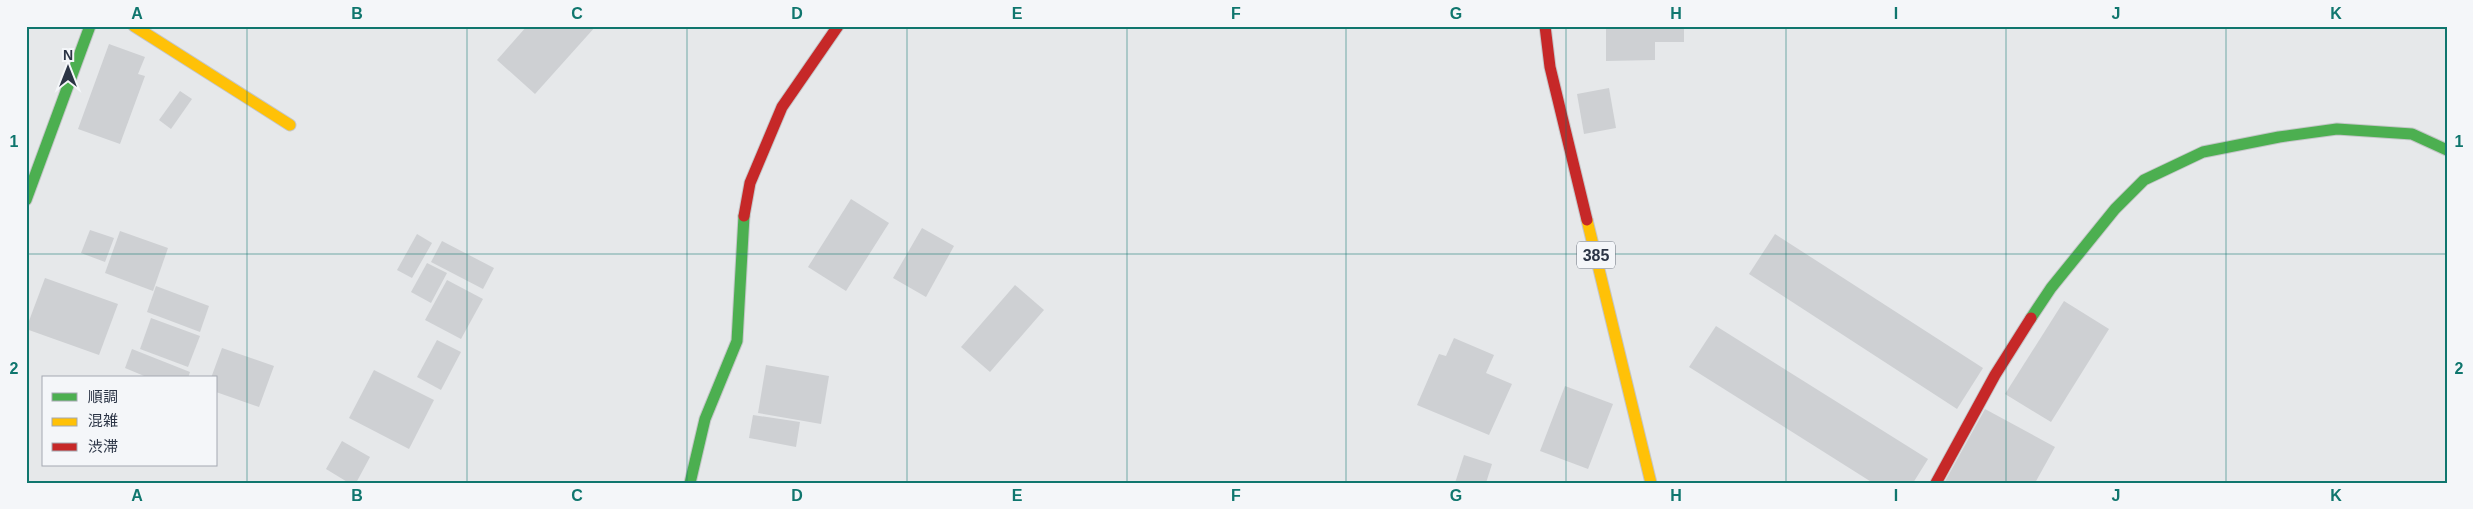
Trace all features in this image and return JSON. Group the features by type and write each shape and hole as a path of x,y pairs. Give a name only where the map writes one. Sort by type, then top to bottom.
{"main road":[{"path":"26,200 90,26"},
{"path":"134,26 290,124"},
{"path":"690,483 705,419 737,341 743,220 750,183 782,107 838,26"},
{"name":"385","path":"1545,26 1550,67 1651,483"},
{"path":"1936,483 1995,375 2051,288 2115,209 2144,180 2203,152 2279,137 2337,129 2412,134 2447,150"}],"building":[{"path":"527,26 596,26 535,94 497,60"},
{"path":"1606,26 1684,26 1684,42 1655,42 1655,60 1606,61"},
{"path":"109,44 145,57 138,74 145,76 120,144 78,129"},
{"path":"1609,88 1616,128 1584,134 1577,94"},
{"path":"180,91 192,99 171,129 159,120"},
{"path":"851,199 889,223 846,291 808,267"},
{"path":"922,228 954,246 926,297 893,278"},
{"path":"90,230 114,238 105,262 81,253"},
{"path":"120,231 168,248 153,291 105,273"},
{"path":"417,234 432,243 412,278 397,270"},
{"path":"1775,234 1983,368 1957,409 1749,274"},
{"path":"442,241 494,268 483,289 431,262"},
{"path":"427,263 447,273 431,303 411,292"},
{"path":"45,278 118,304 99,355 26,329"},
{"path":"447,280 483,299 461,339 425,320"},
{"path":"1015,285 1044,310 990,372 961,347"},
{"path":"156,286 209,306 200,332 147,312"},
{"path":"2064,301 2109,329 2051,422 2005,394"},
{"path":"151,318 200,336 188,367 140,349"},
{"path":"1716,326 1928,459 1913,483 1873,483 1689,367"},
{"path":"1454,338 1494,355 1486,373 1512,384 1489,435 1417,405 1439,354 1446,356"},
{"path":"437,340 461,352 441,390 417,377"},
{"path":"222,348 274,366 259,407 218,393 218,376 212,376"},
{"path":"132,349 190,372 189,376 144,376 125,368"},
{"path":"766,365 829,376 821,424 758,413"},
{"path":"374,370 434,400 409,449 349,418"},
{"path":"1565,386 1613,404 1588,469 1540,451"},
{"path":"1985,409 2055,447 2035,483 1944,483"},
{"path":"753,415 800,422 796,447 749,438"},
{"path":"342,441 370,457 356,483 349,483 326,469"},
{"path":"1464,455 1492,464 1486,483 1455,483"}],"traffic: fast":[{"path":"26,200 90,26"},
{"path":"2031,318 2051,288 2115,209 2144,180 2203,152 2279,137 2337,129 2412,134 2447,150"},
{"path":"690,483 705,419 737,341 744,216"}],"traffic: slow":[{"path":"134,26 290,125"},
{"path":"1587,220 1651,483"}],"traffic: jam":[{"path":"744,216 750,183 782,107 838,26"},
{"path":"1545,26 1550,67 1587,220"},
{"path":"1936,483 1995,375 2031,318"}]}
